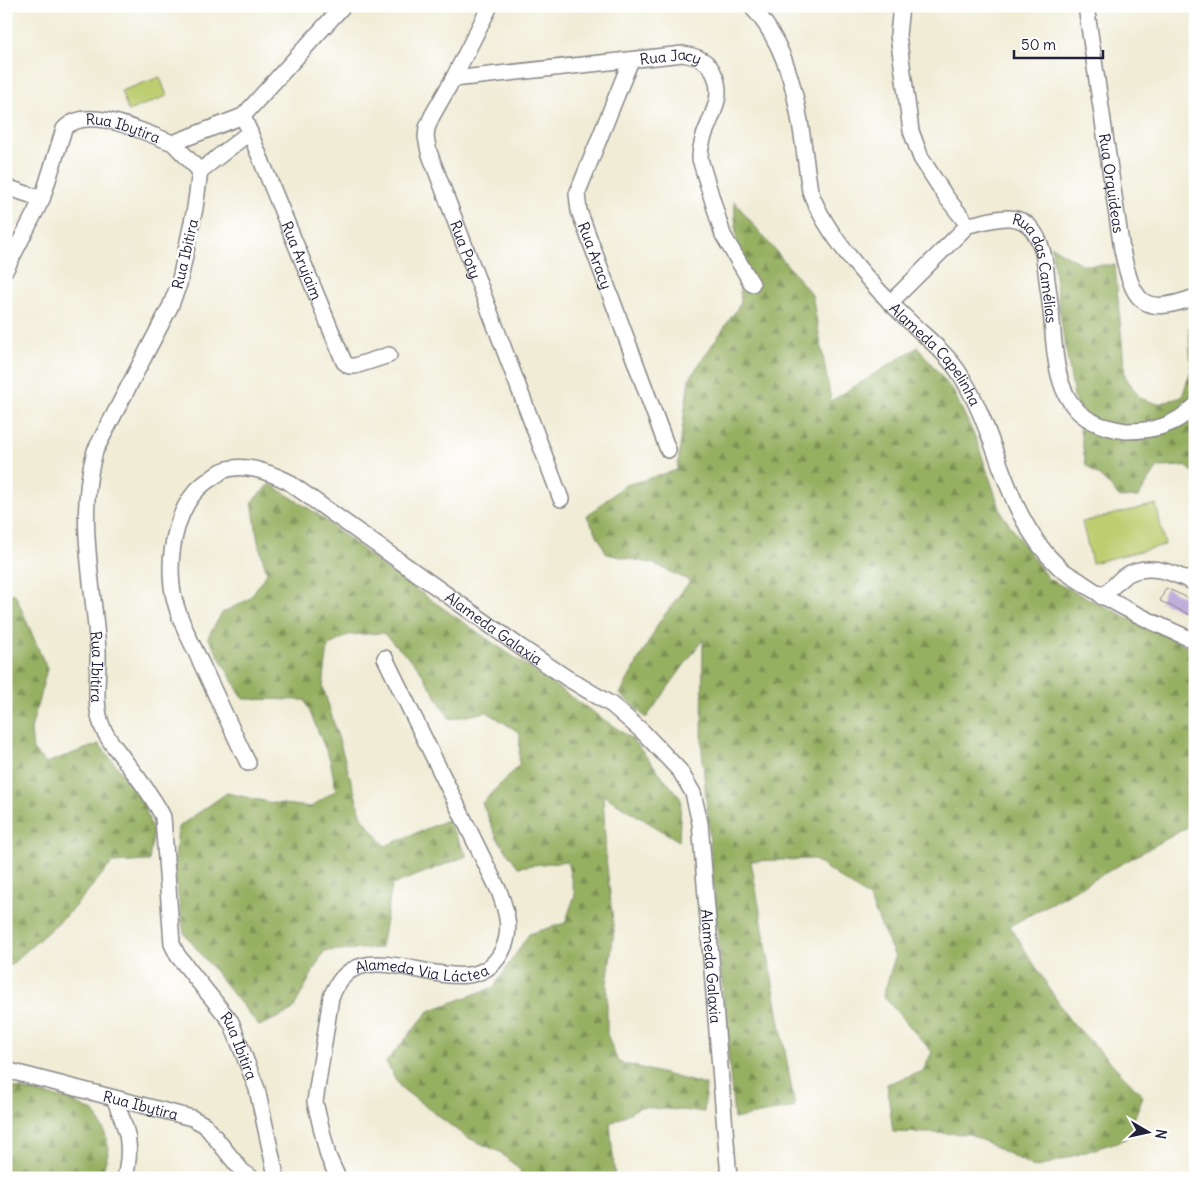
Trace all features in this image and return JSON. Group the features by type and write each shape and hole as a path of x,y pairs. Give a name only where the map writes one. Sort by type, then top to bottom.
{"street":[{"name":"Rua Ibytira","path":"6,268 42,199 64,129 70,122 92,118 113,121 172,143 243,116 343,6"},
{"name":"Rua Poty","path":"490,6 453,80 432,116 426,137 429,152 561,499"},
{"name":"Alameda Capelinha","path":"751,6 773,36 785,59 792,79 810,192 816,207 825,223 890,303 940,349 965,382 979,410 1023,519 1035,540 1060,568 1102,596 1195,641"},
{"path":"890,303 968,225 946,197 921,158 910,131 898,35 901,6"},
{"name":"Rua Orquideas","path":"1086,6 1122,250 1129,282 1137,296 1150,305 1169,305 1195,297"},
{"name":"Rua Jacy","path":"453,80 683,54 695,56 709,65 717,78 719,92 716,106 703,135 700,159 723,235 752,284"},
{"name":"Rua Aracy","path":"631,60 577,194 579,211 668,450"},
{"name":"Rua Arujaim","path":"243,116 344,362 349,366 355,366 389,354"},
{"path":"172,143 200,171 250,132"},
{"name":"Rua Ibitira","path":"200,171 195,208 180,284 170,307 95,451 89,473 86,516 88,563 98,652 97,698 99,714 107,737 156,802 162,817 172,944 178,956 231,1022 257,1089 275,1171 273,1178"},
{"path":"6,187 42,199"},
{"name":"Rua das Camélias","path":"968,225 1012,218 1022,220 1030,226 1040,243 1046,268 1055,357 1063,389 1072,406 1082,416 1095,424 1120,430 1147,431 1165,426 1189,412 1195,406"},
{"name":"Alameda Galaxia","path":"248,763 181,620 172,586 172,559 176,529 187,503 199,487 222,471 242,467 268,472 287,481 519,646 612,705 642,731 680,771 693,793 700,823 729,1178"},
{"path":"1102,596 1122,578 1143,569 1156,569 1195,583"},
{"name":"Alameda Via Láctea","path":"338,1178 328,1156 315,1102 331,997 337,984 348,972 361,966 377,963 470,976 486,971 498,960 505,946 508,929 507,912 498,891 385,658"},
{"name":"Rua Ibytira","path":"6,1070 192,1118 205,1125 242,1171 252,1178"},
{"path":"114,1098 127,1128 130,1144 129,1162 125,1178"}],"green space":[{"path":"160,77 167,96 128,111 121,91"},
{"path":"734,201 812,295 831,401 918,347 953,391 976,439 1002,514 1048,579 1195,650 1195,823 1010,926 1068,1018 1143,1096 1126,1139 1036,1168 970,1134 893,1132 887,1084 923,1071 932,1052 883,996 895,957 869,898 813,859 751,861 795,1107 734,1119 702,752 703,639 646,718 620,694 660,621 690,581 654,564 607,554 587,516 623,486 677,470 689,379 741,303"},
{"path":"1051,246 1083,265 1115,265 1125,376 1140,398 1158,404 1182,397 1191,370 1189,327 1195,331 1195,474 1186,466 1158,467 1138,497 1120,498 1105,481 1086,465 1062,327"},
{"path":"270,484 316,513 385,568 632,739 681,799 679,841 603,795 606,858 614,931 607,984 607,1034 618,1062 706,1085 704,1112 640,1107 610,1124 615,1178 519,1178 521,1171 500,1152 466,1137 400,1087 386,1062 429,1011 494,987 529,934 565,923 575,895 567,861 518,867 497,838 482,803 519,765 520,733 487,712 450,719 418,667 383,633 348,635 328,646 323,687 362,817 385,846 447,820 467,856 392,885 381,948 324,951 292,1011 259,1026 184,933 174,871 178,827 227,793 273,803 311,807 336,790 330,760 305,700 243,699 208,637 222,613 249,599 267,573 258,542 252,501"},
{"path":"1156,504 1165,545 1092,563 1082,522"},
{"path":"6,594 15,594 47,669 31,729 33,750 46,763 99,744 142,798 153,833 149,861 112,863 70,912 6,969"},
{"path":"6,1086 66,1099 94,1112 104,1130 109,1149 101,1178 6,1178"}],"building":[{"path":"1166,588 1195,601 1195,617 1160,601"}]}
